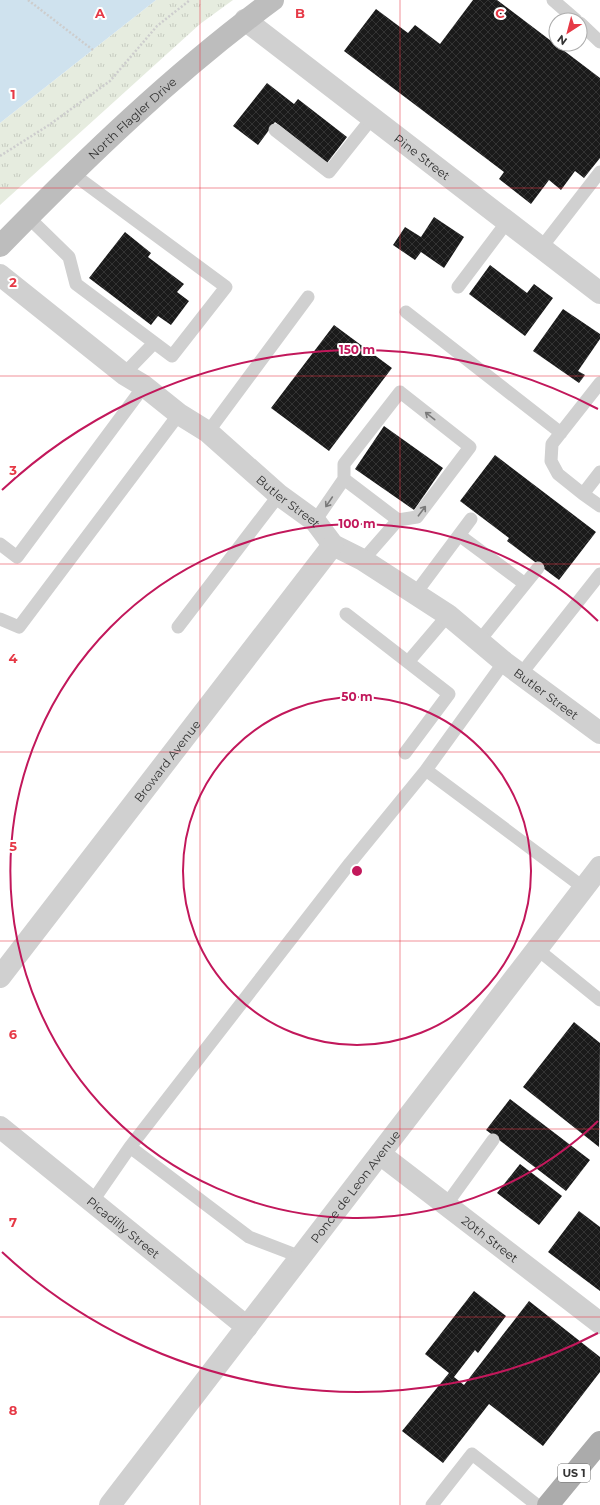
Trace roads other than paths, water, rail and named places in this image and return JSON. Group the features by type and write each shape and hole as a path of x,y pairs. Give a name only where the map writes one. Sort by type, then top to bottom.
{"main road":[{"name":"US 1","path":"548,1505 600,1442"}],"street":[{"name":"North Flagler Drive","path":"0,246 143,106 245,20 273,0"},
{"name":"Pine Street","path":"245,20 599,291"},
{"name":"Butler Street","path":"0,276 124,374 144,386 179,414 208,432 279,495 315,521 333,545 363,560 448,615 513,668 600,733"},
{"name":"Broward Avenue","path":"0,977 333,545"},
{"name":"Ponce de Leon Avenue","path":"110,1505 600,867"},
{"name":"Picadilly Street","path":"0,1127 247,1327"},
{"name":"20th Street","path":"380,1154 600,1323"}],"lane":[{"path":"553,0 567,12"},
{"path":"588,31 600,42"},
{"path":"275,130 330,172 372,118"},
{"path":"541,248 600,172"},
{"path":"28,217 69,257 76,284 172,356 226,288 73,174"},
{"path":"458,288 507,222"},
{"path":"208,432 308,297"},
{"path":"406,312 560,433"},
{"path":"124,374 154,342"},
{"path":"600,384 552,444 551,462 558,474 600,506"},
{"path":"0,544 17,556 144,386"},
{"path":"315,521 344,480 344,464 400,392 470,447 417,517 398,520 363,560"},
{"path":"0,619 18,627 179,414"},
{"path":"583,494 600,472"},
{"path":"344,480 398,520"},
{"path":"178,627 279,495"},
{"path":"415,594 471,519"},
{"path":"459,535 525,584"},
{"path":"480,640 538,568"},
{"path":"92,1202 130,1147 350,863 426,770 513,668 600,574"},
{"path":"346,614 449,694 405,753"},
{"path":"408,662 448,615"},
{"path":"426,770 584,888"},
{"path":"537,949 600,1000"},
{"path":"446,1205 494,1140"},
{"path":"130,1147 249,1237 301,1257"},
{"path":"432,1505 472,1454 537,1505"}],"water":[{"path":"0,0 156,0 0,123"}]}
